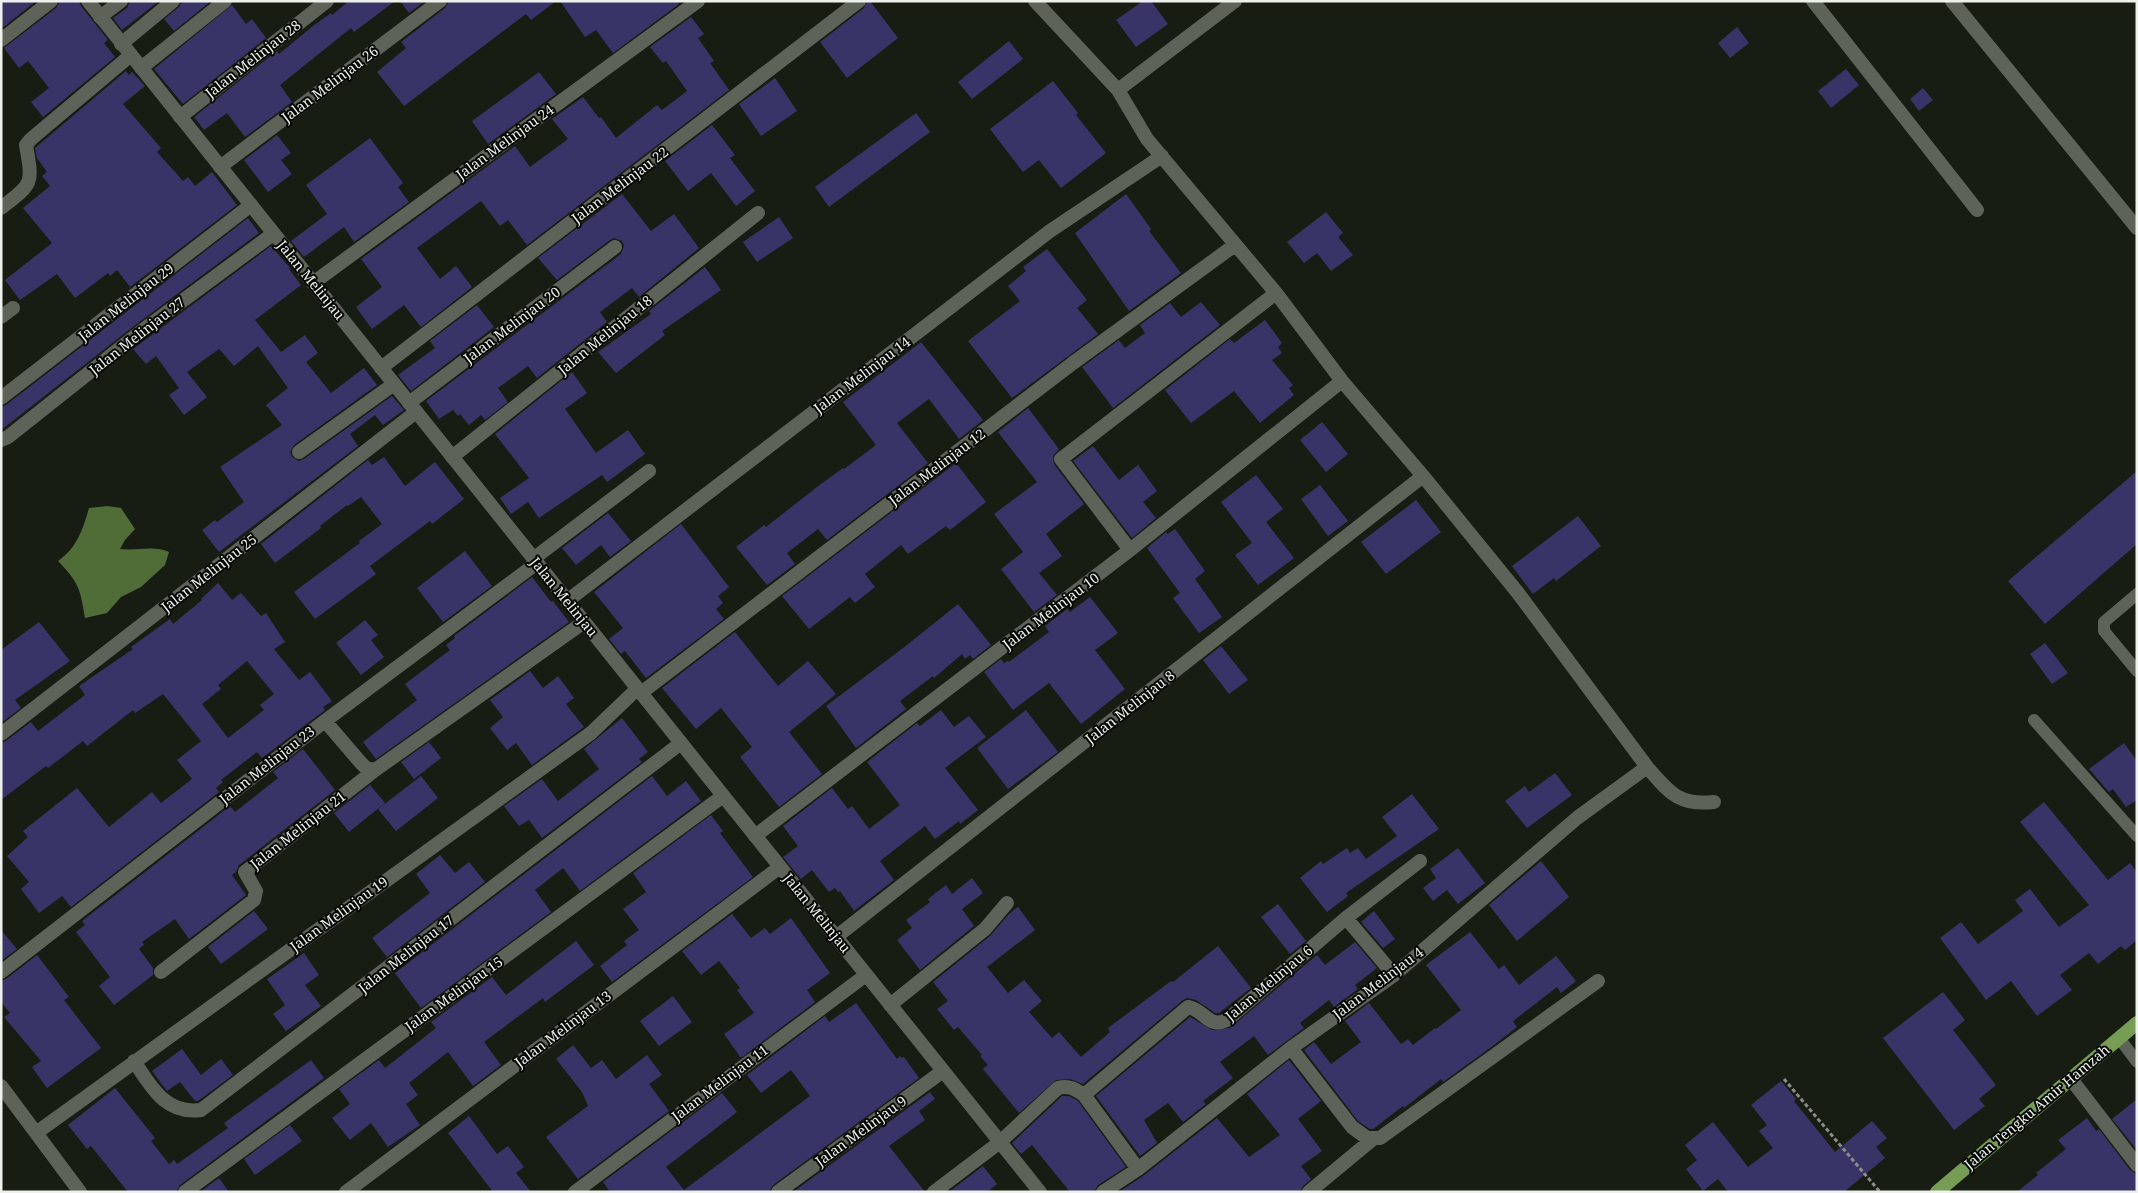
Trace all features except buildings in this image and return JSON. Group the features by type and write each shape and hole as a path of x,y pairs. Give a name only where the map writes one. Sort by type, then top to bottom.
{"main road":[{"name":"Jalan Tengku Amir Hamzah","path":"1937,1192 2137,1023"}],"street":[{"path":"1,40 51,1"},
{"name":"Jalan Melinjau","path":"88,1 1040,1192"},
{"path":"100,17 121,1"},
{"path":"122,44 173,1"},
{"path":"141,68 225,1"},
{"name":"Jalan Melinjau 28","path":"180,117 327,1"},
{"name":"Jalan Melinjau 26","path":"220,167 440,1"},
{"name":"Jalan Melinjau 24","path":"313,283 698,1"},
{"name":"Jalan Melinjau 22","path":"381,368 859,1"},
{"path":"1035,1 1118,90 1147,139 1276,293 1342,381 1423,476 1518,593 1647,767 1668,791 1680,799 1696,804 1714,802"},
{"path":"1118,90 1235,1"},
{"path":"1813,1 1977,210"},
{"path":"1952,1 2137,228"},
{"path":"1,208 28,185 31,176 26,145 31,139 131,55"},
{"name":"Jalan Melinjau 14","path":"567,601 1050,231 1162,156"},
{"name":"Jalan Melinjau 29","path":"1,398 250,205"},
{"name":"Jalan Melinjau 18","path":"452,457 758,213"},
{"name":"Jalan Melinjau 27","path":"1,440 8,437 139,332 273,234"},
{"name":"Jalan Melinjau 12","path":"639,691 1073,363 1235,245"},
{"name":"Jalan Melinjau 20","path":"412,407 615,247"},
{"path":"1130,550 1061,459 1276,293"},
{"path":"1,317 13,308"},
{"name":"Jalan Melinjau 10","path":"755,836 1130,550 1342,381"},
{"path":"299,452 394,384"},
{"name":"Jalan Melinjau 25","path":"1,734 412,407"},
{"name":"Jalan Melinjau 23","path":"1,972 649,471"},
{"name":"Jalan Melinjau 8","path":"836,938 1423,476"},
{"name":"Jalan Melinjau 21","path":"161,972 254,900 256,891 244,872 375,770 584,622"},
{"name":"Jalan Melinjau 19","path":"36,1133 591,733 639,691"},
{"path":"325,721 366,768 375,770"},
{"name":"Jalan Melinjau 17","path":"134,1062 155,1093 172,1107 190,1112 201,1110 681,743"},
{"name":"Jalan Melinjau 4","path":"1103,1192 1138,1169 1291,1048 1394,975 1577,818 1647,767"},
{"name":"Jalan Melinjau 15","path":"186,1192 723,796"},
{"name":"Jalan Melinjau 6","path":"1084,1095 1188,1007 1194,1008 1214,1023 1227,1020 1346,918 1420,861"},
{"name":"Jalan Melinjau 13","path":"346,1192 780,867"},
{"path":"890,1005 985,928 1007,903"},
{"path":"1346,918 1394,975"},
{"name":"Jalan Melinjau 11","path":"575,1192 866,975"},
{"path":"1291,1048 1352,1127 1367,1138 1380,1138 1598,981"},
{"name":"Jalan Melinjau 9","path":"778,1192 943,1071"},
{"path":"2071,1078 2137,1165"},
{"path":"1,1086 80,1192"},
{"path":"934,1192 1000,1142 1058,1088 1065,1086 1074,1088 1084,1095 1138,1169"},
{"path":"1309,1192 1374,1138"}],"lane":[{"path":"2137,594 2104,622 2104,630 2137,671"},
{"path":"2034,720 2137,836"},
{"path":"2119,1038 2137,1062"}],"path":[{"path":"1784,1079 1880,1192"}],"shaded area":[{"path":"108,506 121,508 135,529 120,549 157,549 169,552 165,565 141,587 121,597 107,613 85,618 78,586 58,561 75,544 82,531 89,508"}]}
